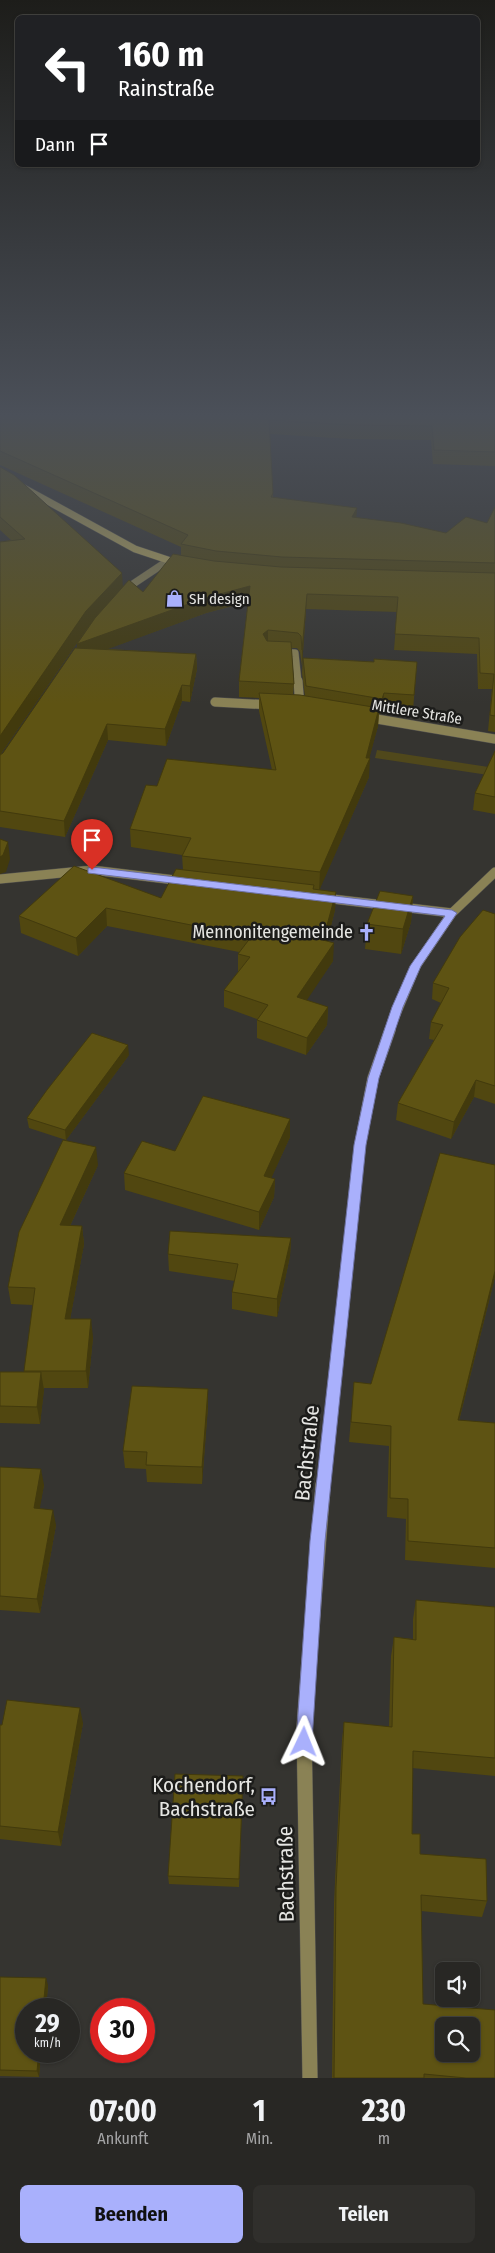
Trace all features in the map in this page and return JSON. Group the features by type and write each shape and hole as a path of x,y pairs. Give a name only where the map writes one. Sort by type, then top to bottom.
{"main road":[{"path":"69,511 135,549 166,562 191,566"}],"street":[{"path":"122,597 133,584 166,562"},
{"path":"268,651 295,652 300,707"},
{"path":"215,702 281,706"},
{"path":"291,706 310,708"},
{"name":"Mittlere Straße","path":"357,716 495,739"},
{"path":"0,879 92,870 194,883"},
{"name":"Bachstraße","path":"310,2078 304,1727 318,1541 360,1145 373,1078 398,1007 416,966 452,913 495,872"},
{"path":"312,897 452,913"}],"shaded area":[{"path":"377,750 495,768 495,776 375,758"}],"building":[{"path":"0,511 54,511 122,573 86,611 0,736 0,542 25,539 0,517"},
{"path":"134,511 355,511 352,517 401,523 446,533 466,517 487,523 493,511 495,511 495,563 282,557 216,551 181,544 188,535"},
{"path":"173,554 214,561 281,567 495,573 495,716 490,715 494,674 480,673 479,638 395,634 398,597 307,594 302,650 301,636 298,633 268,630 263,634 267,641 291,642 294,684 239,681 250,586 205,598 77,644 95,618 129,580 143,592"},
{"path":"75,648 196,654 190,686 182,685 165,729 107,724 64,821 0,811 0,755"},
{"path":"303,658 374,662 374,659 417,662 414,695 384,693 382,699 306,686"},
{"path":"259,693 300,695 379,708 366,758 370,758 320,872 182,856 191,838 130,829 146,785 157,786 167,759 276,770"},
{"path":"495,751 495,797 475,793"},
{"path":"0,839 8,842 3,855 0,857"},
{"path":"74,866 161,898 176,869 314,885 313,889 336,892 323,940 334,943 297,997 328,1007 307,1038 257,1020 268,1005 224,990 250,957 238,954 251,937 106,908 76,938 19,916"},
{"path":"380,891 413,896 403,929 367,924"},
{"path":"483,910 495,914 495,1086 476,1080 454,1122 398,1103 443,1025 431,1022 449,988 433,983 460,937"},
{"path":"92,1033 128,1045 65,1130 27,1118 47,1090"},
{"path":"203,1096 290,1119 264,1176 275,1179 259,1212 124,1173 142,1141 175,1151"},
{"path":"63,1140 96,1147 60,1225 82,1226 65,1319 91,1319 86,1371 24,1371 35,1288 8,1287 19,1232"},
{"path":"440,1153 495,1165 495,1271 458,1420 495,1423 495,1548 408,1541 408,1499 390,1498 391,1426 351,1422 354,1382 371,1384"},
{"path":"170,1231 291,1238 277,1299 232,1292 238,1264 168,1254"},
{"path":"0,1372 41,1372 37,1407 0,1406"},
{"path":"132,1386 208,1389 202,1467 146,1465 147,1452 123,1451"},
{"path":"0,1467 41,1469 34,1508 53,1510 37,1599 0,1596"},
{"path":"416,1600 495,1607 495,1758 413,1751 412,1834 420,1834 420,1854 486,1859 487,1901 421,1895 423,2004 435,2005 435,2007 495,2010 495,2078 466,2078 424,2074 424,2078 334,2078 336,1887 344,1722 392,1727 394,1637 416,1640"},
{"path":"7,1700 80,1708 58,1832 0,1826 0,1725 2,1725"},
{"path":"175,1774 243,1776 239,1879 168,1876"},
{"path":"0,1977 46,1978 44,1998 15,1998 15,2063 38,2063 37,2071 0,2070"}],"place":[{"name":"SH design","path":"175,599"},
{"name":"Mennonitengemeinde","path":"367,932"},
{"name":"Kochendorf, Bachstraße","path":"269,1797"}],"route":[{"path":"92,870 452,913 435,935 416,966 398,1007 373,1078 360,1145 318,1541 304,1742"}]}
